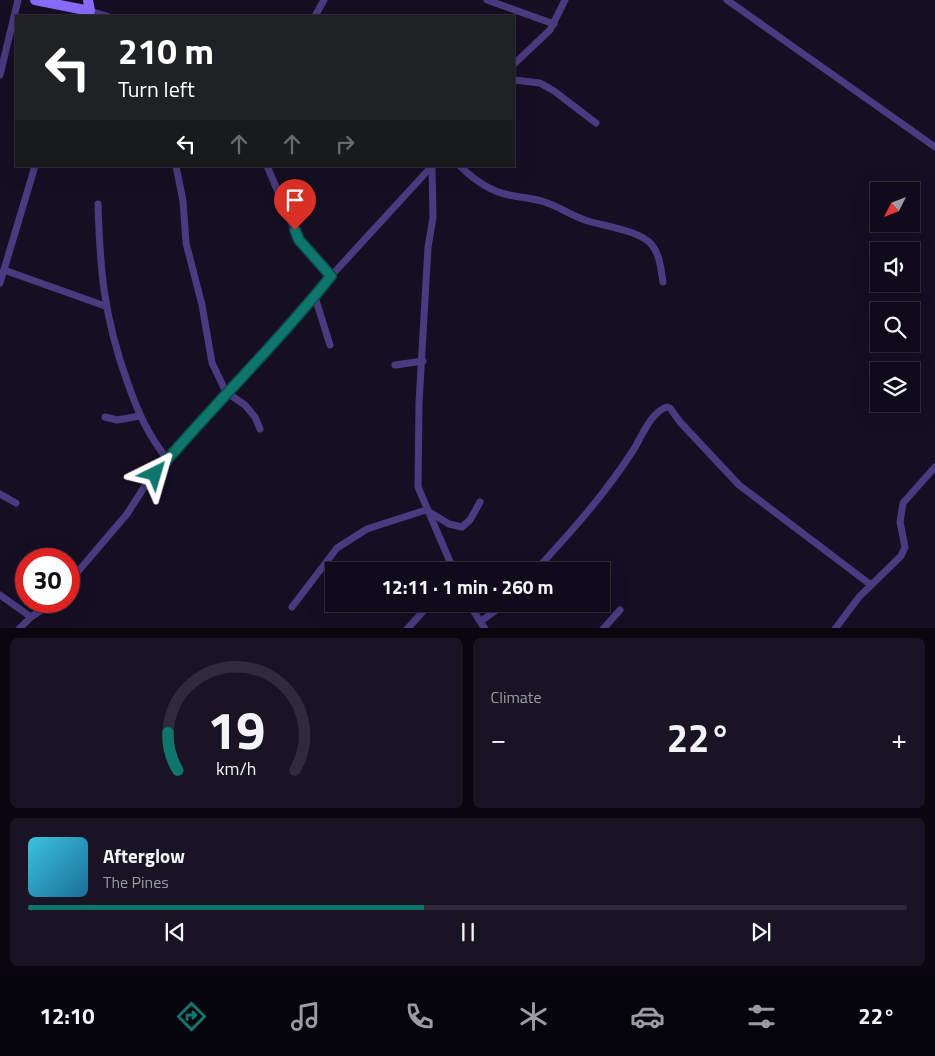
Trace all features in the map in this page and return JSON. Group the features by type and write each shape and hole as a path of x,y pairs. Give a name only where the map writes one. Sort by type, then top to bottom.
{"street":[{"path":"0,75 18,0"},
{"path":"35,0 89,14 88,0"},
{"path":"316,15 324,0"},
{"path":"488,0 554,24"},
{"path":"515,63 546,35 554,24 565,0"},
{"path":"727,0 935,147"},
{"path":"515,80 540,83 554,91 596,123"},
{"path":"0,283 35,167"},
{"path":"176,167 183,200 186,243 202,305 212,363 226,392 245,405 255,417 260,429"},
{"path":"267,167 299,240 331,276"},
{"path":"80,569 127,514 143,489 226,392 266,354 331,276 431,167"},
{"path":"432,167 433,218 428,247 419,403 418,487 426,510 450,562"},
{"path":"461,167 485,187 507,195 550,204 578,218 630,232 645,239 652,245 658,256 663,282"},
{"path":"98,204 100,265 105,306 115,349 140,416 157,446 168,459"},
{"path":"4,270 105,306"},
{"path":"315,297 330,345"},
{"path":"394,365 422,361"},
{"path":"543,562 573,530 618,473 652,419 662,409 667,407 740,486 871,585"},
{"path":"105,416 116,420 140,416"},
{"path":"835,628 850,606 901,556 905,547 900,522 903,503 935,467"},
{"path":"0,494 16,503"},
{"path":"292,607 337,548 367,529 426,510 449,524 462,527 470,520 480,502"},
{"path":"0,594 31,617"},
{"path":"603,628 620,610"},
{"path":"407,628 422,612"},
{"path":"474,612 485,628"},
{"path":"480,621 494,612"},
{"path":"20,628 37,613"}],"route":[{"path":"155,474 226,392 266,354 331,276 299,240 295,230"}]}
